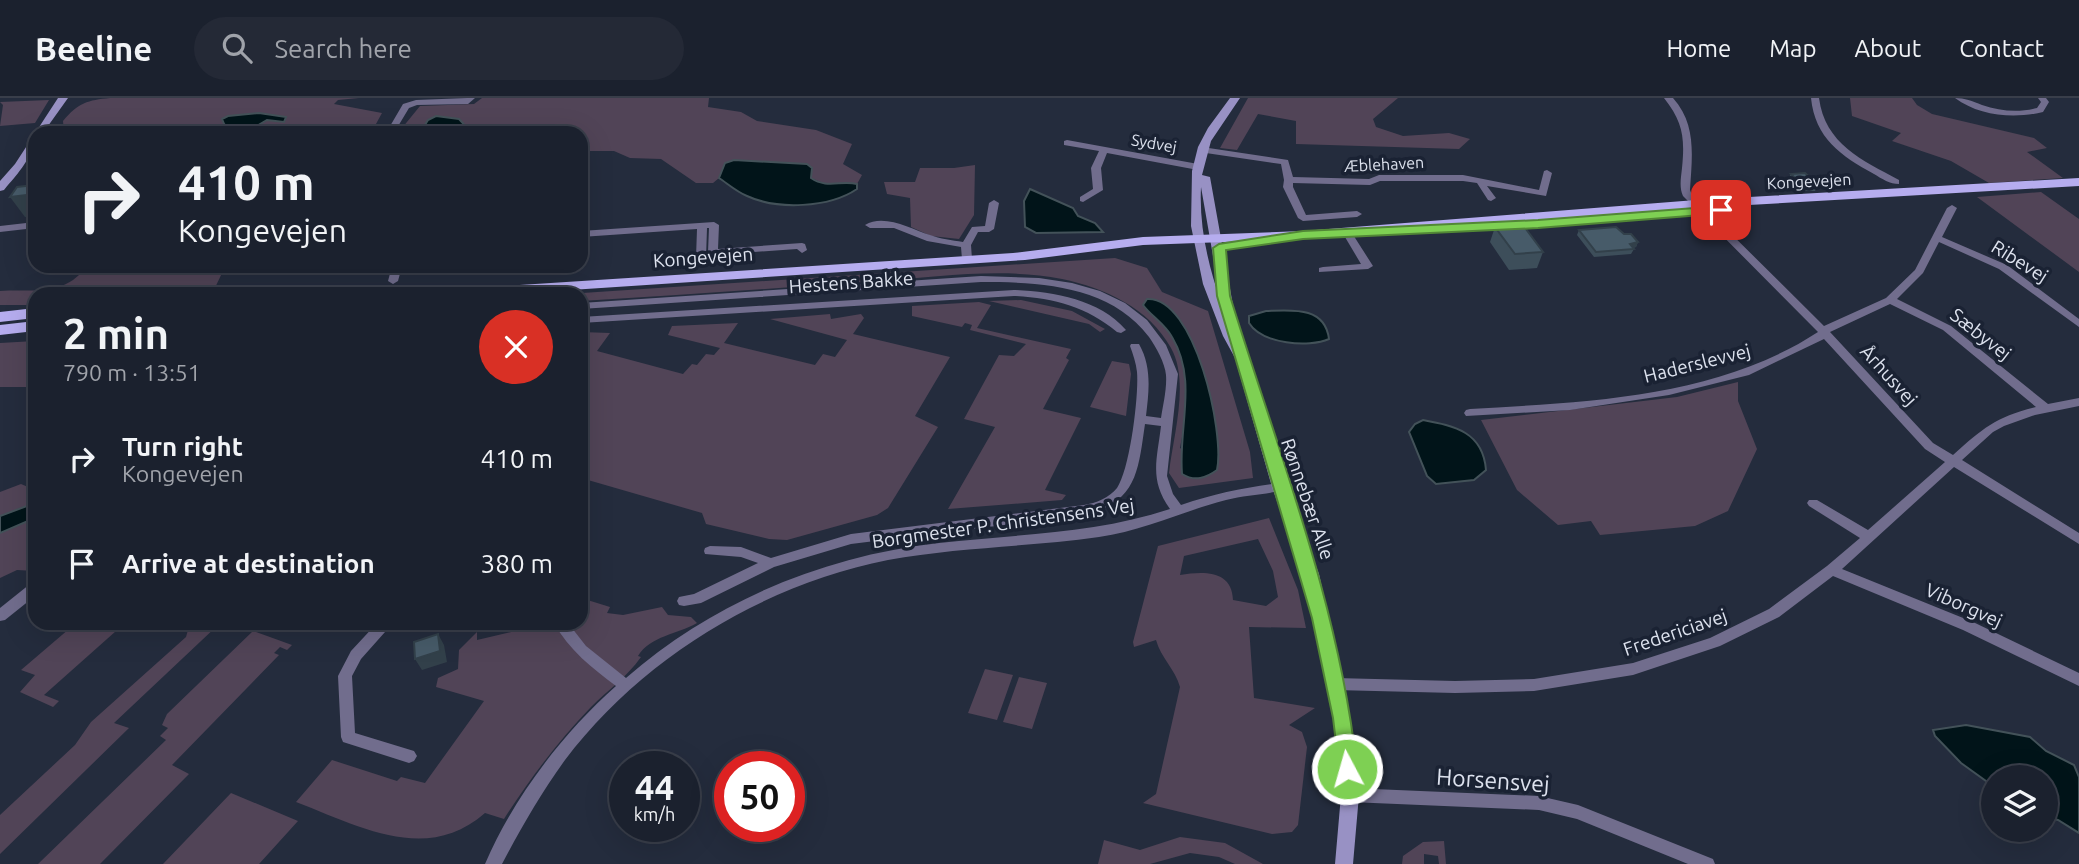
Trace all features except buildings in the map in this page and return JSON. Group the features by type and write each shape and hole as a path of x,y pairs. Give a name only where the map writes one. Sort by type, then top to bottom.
{"main road":[{"path":"43,126 63,98"},
{"name":"Rønnebær Alle","path":"1235,98 1219,121 1198,167 1196,184 1224,296 1242,347 1241,358"},
{"path":"0,187 28,150"},
{"name":"Rønnebær Alle","path":"1206,151 1204,184 1211,243 1205,273 1231,342 1241,358 1279,487 1311,574 1342,718 1350,795 1344,864"},
{"name":"Kongevejen","path":"1016,256 1110,243 1288,246 1300,236 1347,232 1538,224 1699,208 2079,184"},
{"name":"Kongevejen","path":"529,287 966,252 1016,256 1047,255 1211,243"},
{"path":"0,317 28,314"},
{"path":"0,323 28,320"},
{"path":"0,330 28,327"}],"street":[{"path":"394,126 406,106 416,103 468,102 471,98"},
{"path":"1668,98 1679,108 1687,123 1685,191 1699,208"},
{"path":"1815,98 1819,122 1834,142 1866,166 1896,182"},
{"path":"1959,98 1985,108 2023,113 2040,110 2045,102 2042,98"},
{"name":"Sydvej","path":"1067,143 1198,167"},
{"name":"Sydvej","path":"1083,199 1098,190 1096,169 1104,150"},
{"path":"1206,151 1285,162 1289,180 1287,187 1303,218 1357,214"},
{"name":"Æblehaven","path":"1289,180 1370,182 1379,177 1463,177 1543,194 1548,173"},
{"path":"1479,180 1491,198"},
{"path":"966,252 975,229 989,229 993,203"},
{"name":"Århusvej","path":"1699,208 1824,332 1909,426 1952,463 2079,539"},
{"name":"Haderslevvej","path":"1470,414 1614,400 1671,391 1734,376 1765,364 1890,300 1919,271 1952,208"},
{"path":"588,234 714,225 713,252 802,246 802,250"},
{"name":"Kongevejen","path":"870,225 895,225 966,252"},
{"path":"0,229 28,226"},
{"path":"701,258 702,226"},
{"path":"1323,270 1368,266 1347,232"},
{"name":"Ribevej","path":"1937,238 2003,267 2079,324"},
{"path":"393,281 395,273"},
{"path":"588,306 973,279 1027,278 1065,284 1101,295 1134,314 1154,334 1168,357 1172,374 1161,476 1167,495 1179,511"},
{"path":"973,279 977,294"},
{"name":"Hestens Bakke","path":"588,320 977,294 1030,293 1060,298 1100,314 1121,330"},
{"path":"727,310 728,296"},
{"name":"Sæbyvej","path":"1890,300 1947,328 2044,407"},
{"path":"684,601 696,599 770,563 881,533 1097,507 1117,495 1126,483 1144,382 1135,346"},
{"name":"Fredericiavej","path":"1335,684 1534,685 1633,669 1727,636 1774,613 1832,570 1989,429 2012,416 2044,407 2079,402"},
{"path":"1139,419 1166,423"},
{"name":"Borgmester P. Christensens Vej","path":"493,864 528,799 558,758 625,685 674,646 746,602 788,583 886,556 1101,532 1145,523 1229,495 1279,487"},
{"path":"1813,503 1867,536"},
{"path":"881,533 886,556"},
{"path":"710,551 726,549 758,556 770,563"},
{"name":"Viborgvej","path":"1832,570 1968,626 2079,680"},
{"path":"0,616 28,594"},
{"path":"379,630 356,654 345,676 348,737 410,756"},
{"path":"564,630 592,660 625,685"},
{"name":"Horsensvej","path":"1350,795 1539,803 1578,812 1707,864"}],"shaded area":[{"path":"110,98 359,98 338,100 334,104 382,113 375,126 256,126 267,120 284,122 281,116 259,113 228,116 229,126 63,126 63,121 74,110 89,101"},
{"path":"482,98 709,98 708,107 741,112 757,121 816,130 852,144 843,164 862,175 857,184 828,185 811,178 806,164 734,160 725,163 719,178 713,183 696,183 661,159 630,158 614,151 588,152 588,126 404,126 420,106 474,104"},
{"path":"1248,98 1398,98 1373,119 1376,127 1403,136 1449,133 1470,139 1459,149 1296,144 1296,121 1258,114 1237,150 1220,148"},
{"path":"1850,98 1912,98 1917,105 1932,114 2034,138 2047,148 2027,152 2063,178 1989,183 1951,161 1892,141 1901,133 1852,116"},
{"path":"49,100 35,123 0,126 3,105 0,102"},
{"path":"259,113 286,117 284,122 267,120 257,126 226,126 222,119"},
{"path":"436,116 459,119 466,126 424,126 428,120"},
{"path":"734,160 807,164 812,168 811,178 817,181 828,184 857,184 857,189 832,200 803,205 759,200 747,196 719,178 725,163"},
{"path":"975,165 974,215 959,239 931,236 911,227 910,198 887,194 884,182 915,182 920,168"},
{"path":"1030,189 1073,208 1078,216 1095,223 1103,232 1036,233 1025,227 1024,201"},
{"path":"2041,192 2079,219 2079,272 1977,197"},
{"path":"1115,258 1147,268 1162,292 1208,311 1250,452 1253,478 1179,488 1169,473 1179,409 1177,362 1162,334 1151,322 1110,294 1078,283 1040,275 994,273 588,301 588,293","holes":["1147,299 1164,304 1179,319 1192,342 1211,399 1216,427 1217,470 1180,448 1186,406 1183,364 1173,337 1143,305"]},
{"path":"81,273 222,273 215,287 58,287"},
{"path":"28,290 28,305 0,305 0,291"},
{"path":"1147,299 1164,304 1179,319 1203,370 1211,399 1218,452 1217,470 1205,477 1191,478 1182,474 1186,387 1184,370 1172,337 1143,305"},
{"path":"1021,300 1072,311 1105,329 1100,332 1089,324 989,301"},
{"path":"979,302 991,305 977,328 1071,349 1066,358 1069,360 1043,409 1081,418 1045,490 1066,495 1062,500 948,509 995,427 964,419 999,355 1014,356 1026,344 970,330 972,325 965,323 962,327 912,316 912,306"},
{"path":"1266,311 1296,311 1314,315 1326,328 1329,339 1298,343 1264,336 1249,323 1249,316"},
{"path":"830,314 831,319 861,314 864,318 853,334 950,357 915,416 938,427 888,508 877,515 787,540 769,539 706,524 702,513 588,480 588,332 610,333 597,351 683,374 692,364 697,365 706,354 714,355 720,348 668,335 672,326 738,323 724,343 815,365 823,354 835,357 847,340 770,319"},
{"path":"28,341 28,387 0,387 0,343"},
{"path":"1112,361 1129,364 1131,374 1126,416 1090,407"},
{"path":"1738,382 1738,401 1757,449 1728,511 1695,526 1600,535 1591,521 1558,525 1517,490 1481,420 1677,397"},
{"path":"1423,420 1456,428 1473,439 1484,457 1486,470 1474,480 1436,484 1427,476 1409,432 1415,424"},
{"path":"21,484 28,487 28,506 0,516 0,492"},
{"path":"28,506 28,521 0,533 0,516"},
{"path":"1269,518 1298,590 1306,628 1249,627 1254,698 1315,708 1289,725 1302,732 1307,747 1298,825 1292,832 1272,834 1143,803 1156,794 1180,687 1156,640 1134,647 1133,642 1158,546","holes":["1258,539 1273,571 1278,597 1266,606 1233,600 1228,583 1215,575 1180,575 1184,556"]},
{"path":"28,521 28,571 17,570 0,578 0,533"},
{"path":"588,600 610,607 607,613 623,615 662,607 668,615 691,617 697,623 643,649 638,656 641,657 630,671 591,707 556,747 504,819 485,813 463,828 440,836 417,839 369,830 296,802 332,760 397,781 401,777 425,783 484,701 436,687 438,678 458,669 459,650 477,632 477,640 520,630 588,630"},
{"path":"68,630 117,630 44,695 59,701 53,707 20,692 35,675 21,670"},
{"path":"188,630 213,630 114,723 129,728 0,854 0,815 75,745 91,722 186,637"},
{"path":"253,631 292,645 287,650 280,647 274,653 279,655 172,765 189,774 100,864 38,864 166,740 160,736 168,728 162,725 167,714"},
{"path":"985,669 1013,675 997,720 968,713"},
{"path":"1019,677 1047,683 1032,729 1003,722"},
{"path":"1966,725 2030,737 2046,751 2074,765 2079,777 2079,833 2058,820 2058,765 1981,765 1981,777 1961,763 1935,736 1933,730"},
{"path":"231,793 298,821 259,864 163,864"},
{"path":"1180,837 1225,843 1263,864 1235,864 1219,857 1190,853 1150,864 1098,864 1104,840 1140,850"},
{"path":"1444,841 1446,864 1439,864 1438,856 1424,854 1424,864 1402,864 1403,856 1423,842"}],"route":[{"path":"1347,769 1342,718 1311,574 1279,487 1241,358 1242,347 1224,296 1219,248 1260,244 1303,235 1538,224 1721,210"}]}
